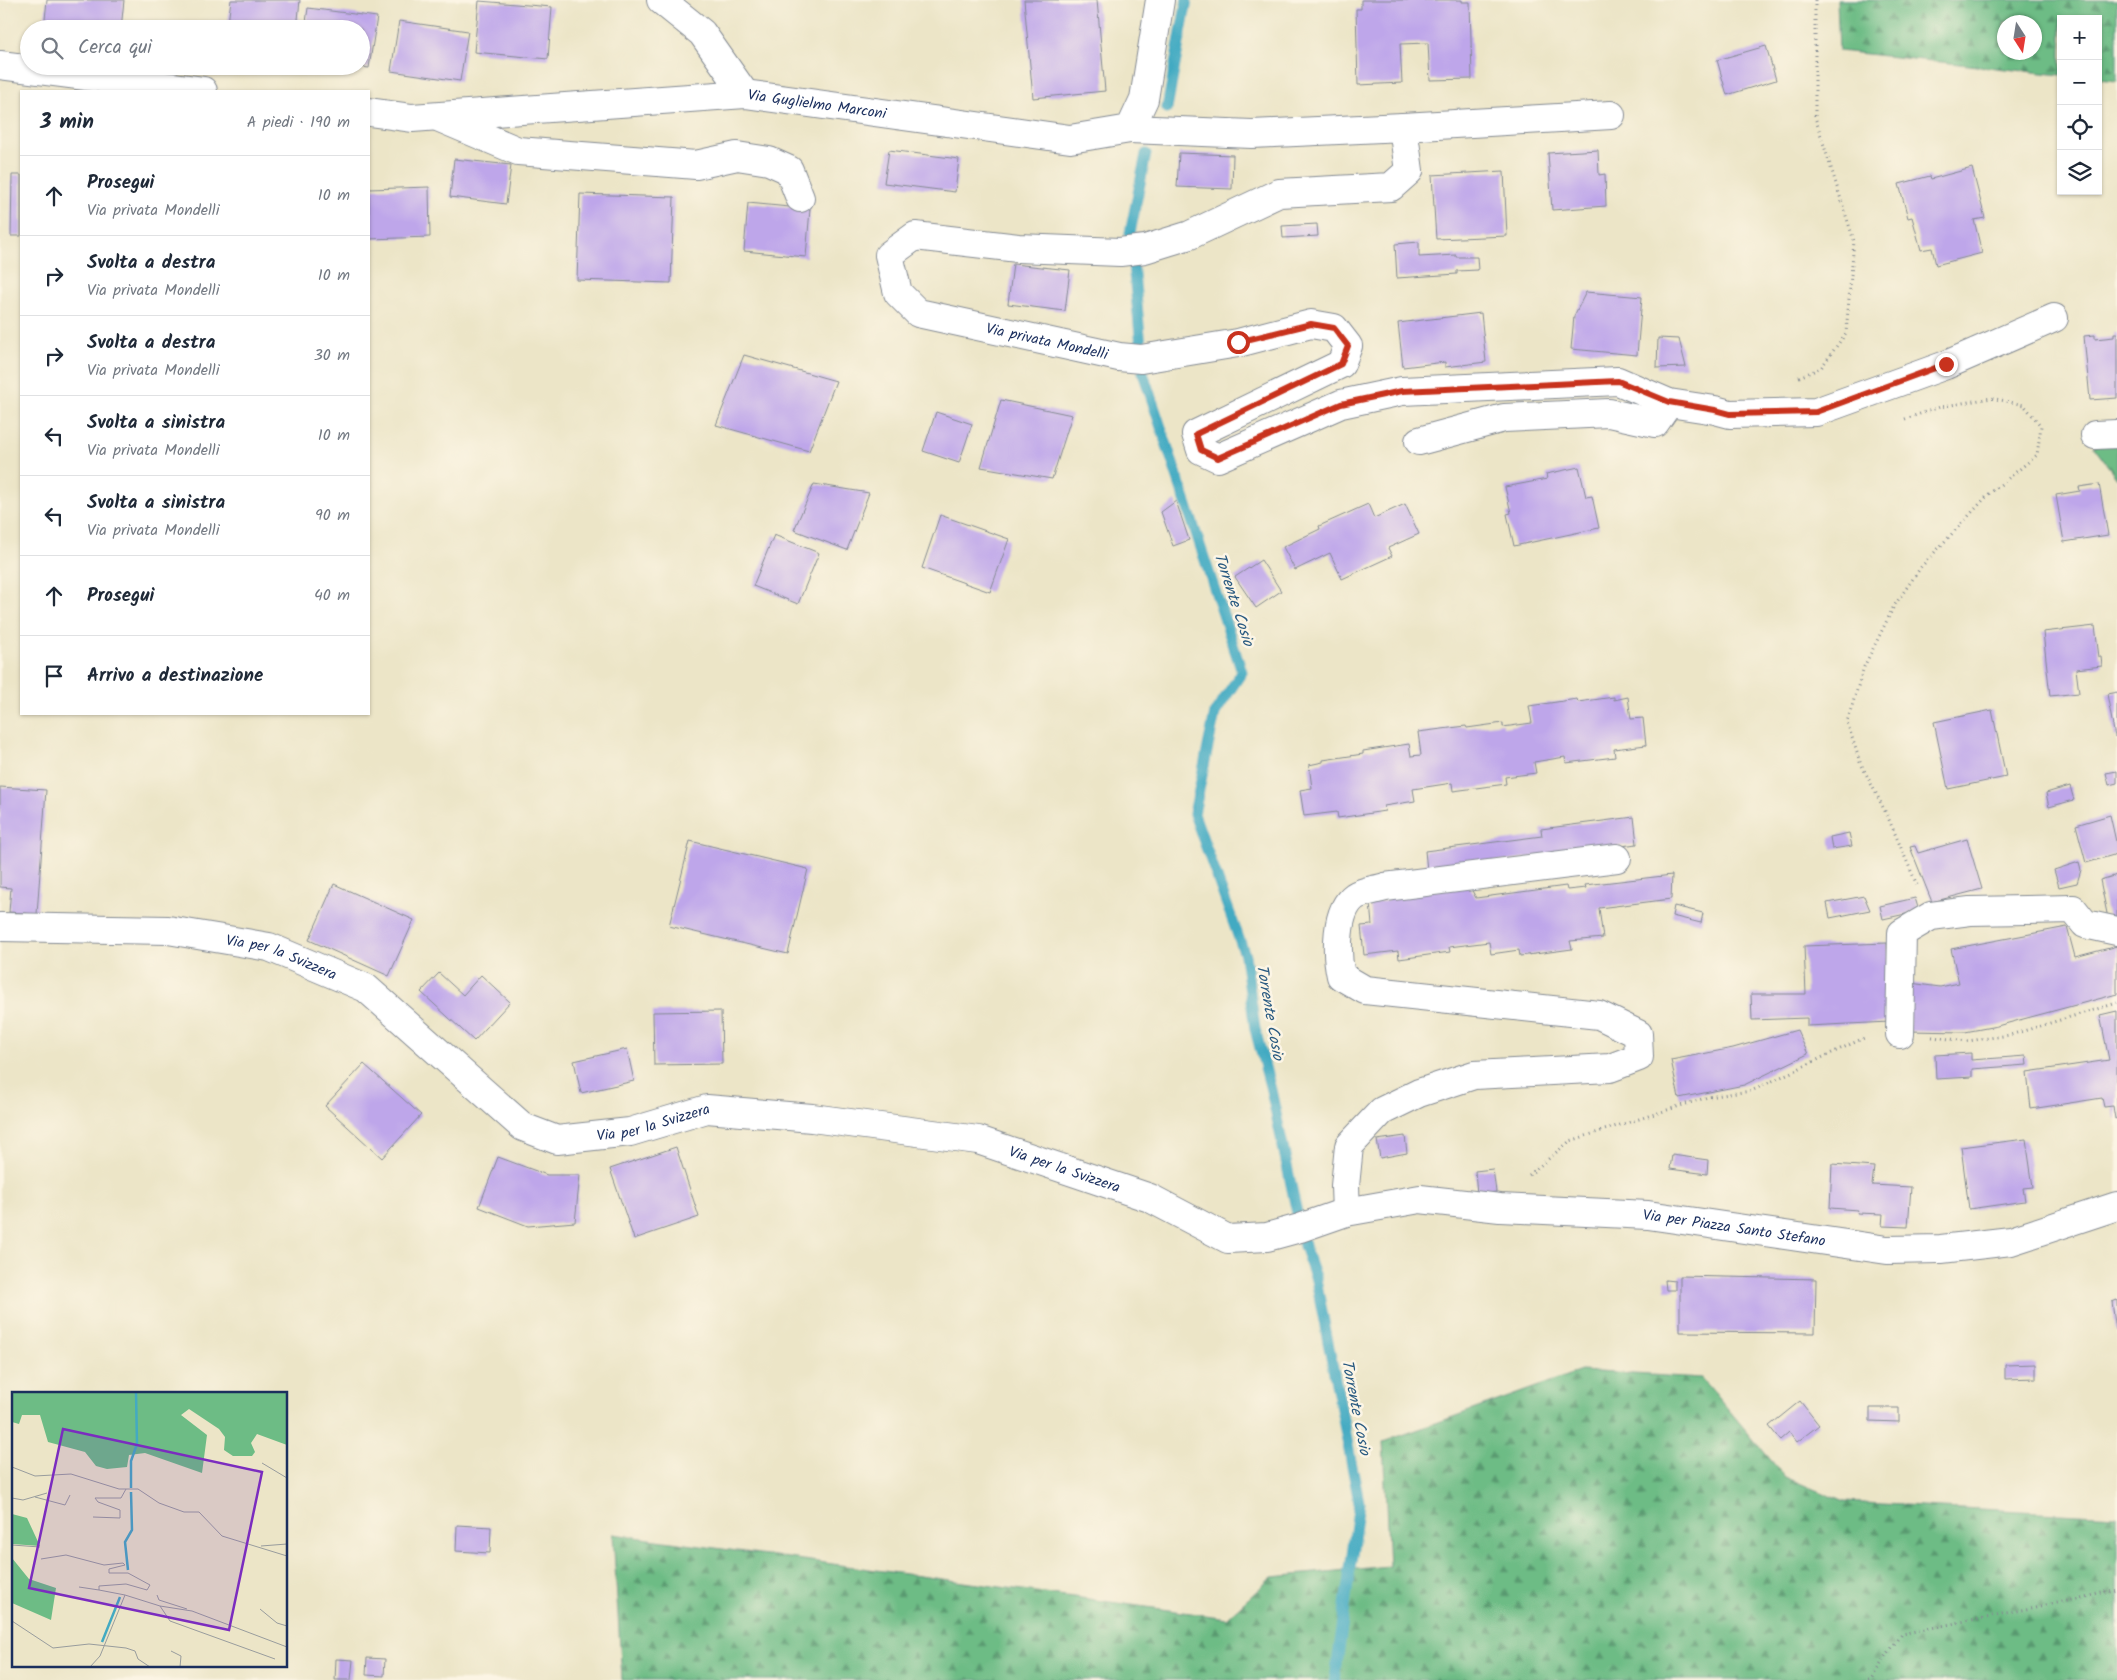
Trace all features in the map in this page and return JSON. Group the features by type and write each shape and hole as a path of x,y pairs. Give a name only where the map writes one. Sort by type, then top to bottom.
{"street":[{"path":"661,0 702,33 745,94"},
{"path":"1160,0 1144,99 1130,129 1252,134 1611,115"},
{"path":"0,65 20,68"},
{"path":"78,75 194,90"},
{"name":"Via Guglielmo Marconi","path":"370,112 412,118 745,94 1070,139 1130,129"},
{"path":"436,116 518,151 696,164 737,156 768,161 789,170 800,198"},
{"name":"Via privata Mondelli","path":"1403,127 1408,171 1391,187 1278,193 1190,235 1132,251 1018,248 916,236 889,254 898,293 918,313 1119,357 1141,359 1228,344 1311,324 1334,328 1348,346 1341,364 1196,434 1201,450 1218,458 1341,404 1402,391 1618,381 1669,402 1730,414 1816,412 1946,364 2054,318"},
{"path":"1419,441 1504,418 1609,413 1655,423 1669,402"},
{"path":"1346,1212 1349,1146 1382,1111 1419,1093 1474,1075 1610,1068 1639,1057 1638,1034 1599,1015 1365,990 1341,976 1337,956 1343,908 1356,895 1385,887 1617,858"},
{"path":"1900,1034 1902,934 1931,916 1970,911 2072,909 2085,924 2117,931"},
{"name":"Via per la Svizzera","path":"0,927 168,930 269,947 366,988 523,1127 557,1140 630,1132 707,1108 783,1115 978,1140 1150,1198 1228,1239 1267,1237 1346,1212"},
{"name":"Via per Piazza Santo Stefano","path":"1346,1212 1420,1199 1500,1208 1648,1215 1887,1250 1941,1250 2011,1241 2117,1206"}],"path":[{"path":"1797,378 1821,368 1846,333 1854,241 1814,118 1815,0"},
{"path":"1904,419 1940,407 1991,398 2024,405 2041,426 2037,456 1989,494 1921,567 1894,606 1864,667 1847,722 1860,762 1887,815 1931,916"},
{"path":"1500,1208 1506,1193 1570,1141 1708,1097 1751,1091 1867,1036 1900,1034 1968,1041 2010,1035 2117,1003"},
{"path":"1868,1680 1871,1679 1901,1634 2117,1589"}],"green space":[{"path":"1837,0 2117,0 2117,81 2102,79 2102,15 2057,15 2057,75 1839,51"},
{"path":"2117,443 2117,478 2093,446"},
{"path":"1581,1371 1702,1378 1785,1477 1844,1502 2117,1516 2117,1680 622,1680 613,1534 1227,1618 1272,1577 1389,1566 1383,1442"}],"building":[{"path":"47,0 124,0 122,20 45,20"},
{"path":"231,0 300,0 298,20 228,20"},
{"path":"1024,0 1097,0 1105,91 1033,98"},
{"path":"1361,0 1462,0 1462,2 1470,2 1472,79 1430,80 1428,43 1400,44 1402,83 1358,85 1356,9 1361,9"},
{"path":"479,1 552,7 548,59 474,52"},
{"path":"308,8 377,17 370,62 370,20 306,20"},
{"path":"399,21 468,31 460,81 391,71"},
{"path":"1766,46 1776,80 1727,95 1717,60"},
{"path":"889,150 959,159 955,192 884,183"},
{"path":"1598,150 1599,175 1605,174 1606,206 1552,210 1548,153"},
{"path":"1179,153 1233,155 1232,189 1177,187"},
{"path":"454,159 511,165 506,204 450,197"},
{"path":"1972,168 1985,218 1974,220 1982,253 1936,265 1932,248 1921,250 1912,217 1908,218 1899,184 1930,176 1931,179"},
{"path":"1504,171 1507,236 1436,239 1432,175"},
{"path":"12,175 20,175 20,236 11,236"},
{"path":"429,187 430,237 370,239 370,189"},
{"path":"580,194 674,197 671,283 577,280"},
{"path":"748,203 810,209 806,257 744,251"},
{"path":"1317,224 1318,236 1283,238 1282,226"},
{"path":"1419,242 1419,257 1456,255 1456,257 1477,257 1478,270 1457,271 1457,274 1397,278 1395,244"},
{"path":"1013,264 1070,270 1065,311 1008,304"},
{"path":"1586,292 1642,297 1637,355 1571,349 1574,316"},
{"path":"1481,313 1486,362 1445,367 1445,362 1403,367 1398,323"},
{"path":"2114,333 2117,333 2117,398 2090,400 2084,336 2095,335 2095,339 2114,337"},
{"path":"1658,338 1679,339 1686,367 1657,368"},
{"path":"744,355 836,381 809,451 716,425"},
{"path":"1001,400 1072,415 1052,479 981,467"},
{"path":"936,412 972,424 959,463 923,451"},
{"path":"1579,467 1586,497 1592,496 1599,528 1514,546 1507,514 1511,513 1505,487 1547,479 1546,474"},
{"path":"814,484 869,493 847,550 794,530"},
{"path":"2099,484 2108,535 2064,542 2056,495 2080,491 2079,487"},
{"path":"1176,501 1189,540 1173,546 1161,512"},
{"path":"1368,504 1374,518 1405,504 1419,534 1388,548 1392,556 1342,579 1330,553 1295,570 1283,547 1320,529 1319,526"},
{"path":"940,515 1009,539 990,592 922,568"},
{"path":"774,535 819,553 798,604 753,586"},
{"path":"1261,560 1281,591 1256,608 1235,577"},
{"path":"2095,626 2102,666 2076,669 2079,693 2050,696 2043,632"},
{"path":"2117,692 2117,736 2115,737 2107,694"},
{"path":"1614,697 1614,700 1628,697 1631,719 1643,718 1646,745 1614,749 1615,757 1566,763 1565,757 1534,762 1536,773 1505,777 1506,784 1453,791 1452,783 1413,789 1415,801 1384,806 1385,811 1338,818 1337,812 1304,816 1300,790 1312,788 1309,765 1323,762 1323,760 1363,754 1363,751 1409,744 1411,756 1421,755 1418,732 1503,723 1503,727 1532,723 1529,706 1577,699 1578,702"},
{"path":"1992,710 2006,777 1948,789 1934,722"},
{"path":"2117,771 2117,783 2109,785 2106,773"},
{"path":"2070,786 2074,800 2049,807 2046,793"},
{"path":"0,787 46,790 37,914 9,912 11,888 0,887"},
{"path":"2110,815 2117,854 2086,863 2076,825"},
{"path":"1634,817 1637,844 1427,870 1425,851 1542,836 1541,829"},
{"path":"1849,833 1852,846 1832,849 1830,837"},
{"path":"1967,839 1982,889 1932,902 1910,847 1915,846 1918,853"},
{"path":"690,841 808,869 788,954 669,926"},
{"path":"2079,862 2081,870 2077,883 2059,887 2054,870"},
{"path":"1672,875 1671,899 1599,908 1603,938 1570,941 1572,949 1520,956 1519,950 1491,954 1489,942 1449,947 1450,952 1399,959 1398,951 1364,955 1361,926 1372,925 1370,903 1387,901 1387,897 1469,885 1476,898 1566,886 1567,890 1586,888 1585,885"},
{"path":"2117,875 2117,923 2109,923 2100,880"},
{"path":"334,884 414,920 389,976 309,940"},
{"path":"1864,896 1870,910 1830,918 1827,903"},
{"path":"1915,898 1919,911 1883,919 1880,906"},
{"path":"1674,906 1703,913 1701,923 1672,916"},
{"path":"2067,927 2075,957 2117,946 2117,994 1997,1026 1965,1032 1909,1031 1910,983 1940,987 1959,983 1951,949"},
{"path":"1887,943 1890,1022 1807,1026 1807,1018 1752,1020 1751,994 1806,994 1804,946"},
{"path":"439,973 463,995 481,975 510,1002 474,1041 421,992"},
{"path":"721,1011 722,1064 654,1065 653,1012"},
{"path":"2117,1011 2117,1118 2115,1119 2113,1106 2104,1107 2102,1098 2031,1109 2027,1072 2109,1060 2100,1015"},
{"path":"1797,1030 1808,1054 1744,1085 1679,1098 1671,1060 1733,1048"},
{"path":"627,1049 634,1081 581,1093 574,1061"},
{"path":"1971,1053 1971,1060 2026,1056 2027,1065 1972,1069 1972,1077 1936,1079 1935,1055"},
{"path":"364,1064 421,1115 382,1158 325,1106"},
{"path":"1405,1136 1407,1153 1380,1158 1377,1140"},
{"path":"2026,1139 2033,1187 2023,1188 2025,1201 1969,1209 1961,1147"},
{"path":"676,1147 699,1217 634,1239 610,1169"},
{"path":"1672,1155 1708,1160 1707,1174 1670,1169"},
{"path":"498,1157 547,1175 580,1175 575,1222 528,1226 479,1207"},
{"path":"1832,1164 1874,1167 1872,1185 1911,1187 1908,1227 1882,1226 1883,1214 1857,1213 1858,1210 1830,1208"},
{"path":"1493,1169 1496,1192 1477,1194 1475,1171"},
{"path":"1680,1276 1816,1279 1815,1333 1680,1332"},
{"path":"1665,1280 1675,1281 1675,1290 1666,1290"},
{"path":"2117,1300 2117,1330 2116,1330 2112,1302"},
{"path":"2036,1364 2036,1378 2005,1379 2005,1365"},
{"path":"1800,1401 1819,1425 1797,1442 1789,1432 1780,1440 1769,1426"},
{"path":"1870,1408 1899,1408 1899,1422 1870,1421"},
{"path":"457,1525 491,1527 490,1553 456,1551"},
{"path":"367,1658 385,1659 384,1676 366,1675"},
{"path":"336,1659 353,1660 351,1680 335,1680"}],"waterway":[{"name":"Torrente Cosio","path":"1167,108 1187,0"},
{"name":"Torrente Cosio","path":"1141,345 1130,233 1146,154"},
{"name":"Torrente Cosio","path":"1143,373 1242,672 1215,713 1194,814 1245,955 1255,1029 1271,1090 1304,1246 1316,1280 1359,1502 1335,1680"}],"route":[{"path":"1238,342 1311,324 1334,328 1348,346 1341,364 1196,434 1201,450 1218,458 1341,404 1402,391 1618,381 1669,402 1730,414 1816,412 1946,364"}]}
